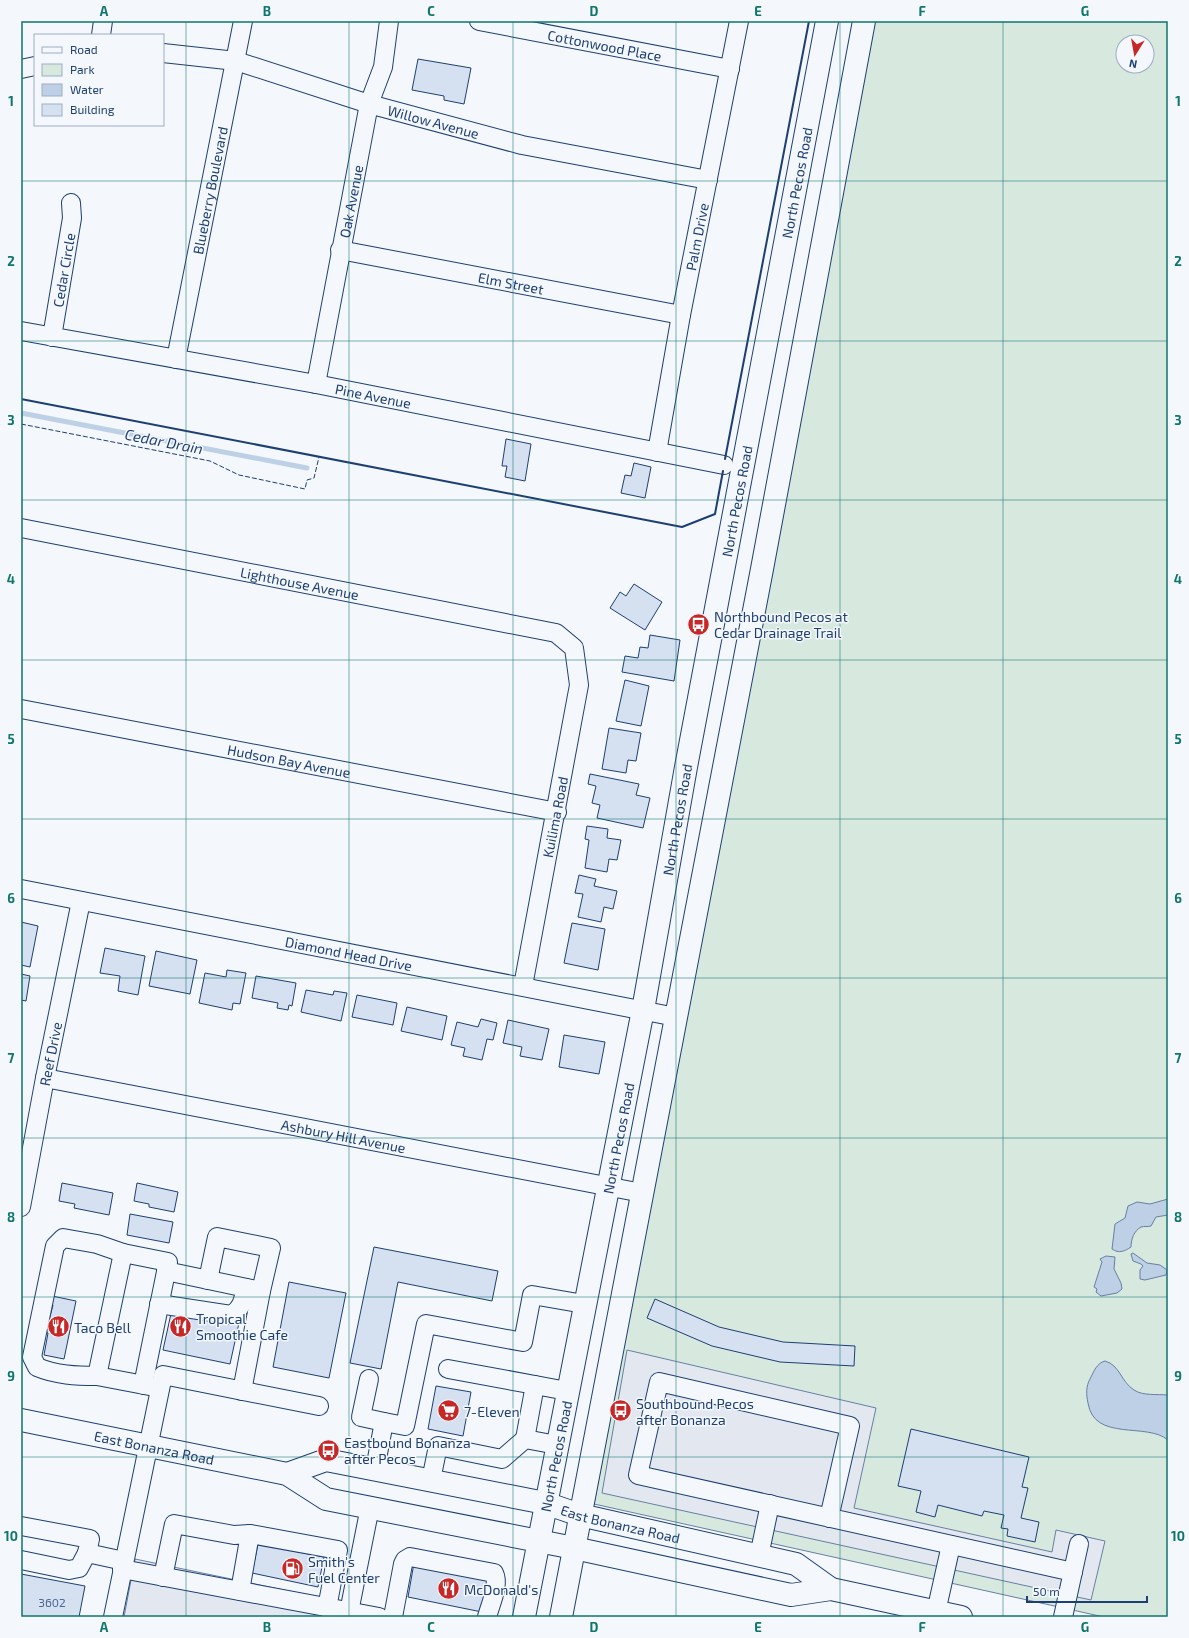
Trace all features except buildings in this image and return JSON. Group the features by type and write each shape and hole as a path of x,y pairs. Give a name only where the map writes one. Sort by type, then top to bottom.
{"main road":[{"name":"North Pecos Road","path":"524,1617 556,1445 643,1010 686,767 827,21"},
{"path":"561,1617 864,21"},
{"name":"East Bonanza Road","path":"21,1420 287,1474 326,1498 538,1540 791,1595 831,1589 961,1617"},
{"name":"East Bonanza Road","path":"287,1474 326,1460 545,1503 580,1515 796,1564 831,1589"}],"street":[{"path":"101,34 103,21"},
{"name":"Blueberry Boulevard","path":"176,359 243,21"},
{"name":"Oak Avenue","path":"316,384 340,250 369,104 383,67 389,21"},
{"name":"Cottonwood Place","path":"479,21 730,69"},
{"name":"Palm Drive","path":"657,452 681,315 739,21"},
{"name":"Willow Avenue","path":"164,53 236,61 369,104 522,145 708,180"},
{"path":"21,69 34,66"},
{"name":"Cedar Circle","path":"52,337 72,218 72,203"},
{"name":"Elm Street","path":"340,250 681,315"},
{"name":"Pine Avenue","path":"21,331 316,384 724,465"},
{"name":"Lighthouse Avenue","path":"21,528 556,633 574,648"},
{"name":"Kuilima Road","path":"523,986 557,812 579,685 574,648"},
{"name":"Hudson Bay Avenue","path":"21,709 557,812"},
{"name":"Diamond Head Drive","path":"21,889 676,1017"},
{"name":"Reef Drive","path":"21,1207 45,1078 81,901"},
{"name":"Ashbury Hill Avenue","path":"45,1078 642,1193"},
{"path":"159,1304 231,1316 238,1311 254,1289 271,1248 217,1237 208,1280"},
{"path":"113,1617 147,1446 159,1304 168,1262 123,1253 97,1244 64,1238 56,1246 32,1357 37,1367 48,1372 69,1375 97,1376 151,1387"},
{"path":"97,1376 123,1253"},
{"path":"166,1271 254,1289"},
{"path":"242,1391 254,1289"},
{"path":"369,1379 361,1417 406,1426 426,1324 523,1342 532,1295 584,1304"},
{"path":"448,1368 567,1391"},
{"path":"151,1387 162,1375 319,1406"},
{"path":"829,1518 850,1426 659,1382 638,1475 829,1518 951,1544 1073,1572"},
{"path":"431,1480 438,1446 502,1459 525,1439 535,1385"},
{"path":"375,1469 384,1422"},
{"path":"525,1439 556,1445"},
{"path":"759,1556 770,1504"},
{"path":"348,1614 370,1507"},
{"path":"164,1576 174,1524 234,1535 250,1534 338,1550 327,1608"},
{"path":"21,1526 90,1539 88,1553 79,1568 69,1570 21,1560"},
{"path":"240,1591 250,1534"},
{"path":"936,1612 951,1544"},
{"path":"1064,1617 1079,1544"},
{"path":"88,1553 123,1565 164,1576 327,1608 348,1614 379,1617"},
{"path":"393,1617 403,1564 410,1557 494,1573 496,1577 495,1587 487,1617"}],"green space":[{"path":"874,21 1168,21 1168,1617 1104,1617 594,1504"}],"shaded area":[{"path":"627,1350 876,1408 854,1508 1052,1552 1056,1530 1105,1541 1091,1600 602,1493"},
{"path":"135,1559 356,1605 354,1617 124,1617"}],"water":[{"path":"1168,1199 1168,1215 1156,1217 1151,1226 1141,1227 1136,1231 1133,1236 1131,1247 1120,1252 1112,1249 1115,1224 1125,1218 1128,1206 1137,1202 1150,1204"},
{"path":"1133,1253 1147,1263 1160,1265 1167,1270 1166,1275 1145,1280 1140,1279 1140,1270 1143,1266 1133,1261 1131,1254"},
{"path":"1106,1256 1115,1257 1114,1269 1121,1283 1122,1289 1117,1293 1101,1296 1096,1292 1097,1289 1094,1287 1102,1262 1100,1259"},
{"path":"1105,1361 1114,1366 1126,1383 1134,1390 1146,1394 1168,1395 1168,1440 1159,1435 1147,1432 1110,1427 1100,1423 1092,1415 1087,1400 1088,1384 1096,1368"}],"waterway":[{"name":"Cedar Drain","path":"21,413 307,468"}],"fence":[{"path":"21,424 210,461 239,475 305,489 307,480 314,478 319,457"}],"wall":[{"path":"725,459 809,21"},
{"path":"21,399 682,527 715,514 723,471"}],"place":[{"name":"Northbound Pecos at Cedar Drainage Trail","path":"699,624"},
{"name":"Tropical Smoothie Cafe","path":"180,1326"},
{"name":"Taco Bell","path":"59,1327"},
{"name":"7-Eleven","path":"449,1411"},
{"name":"Southbound Pecos after Bonanza","path":"620,1411"},
{"name":"Eastbound Bonanza after Pecos","path":"329,1450"},
{"name":"Smith's Fuel Center","path":"293,1569"},
{"name":"McDonald's","path":"448,1589"}]}
